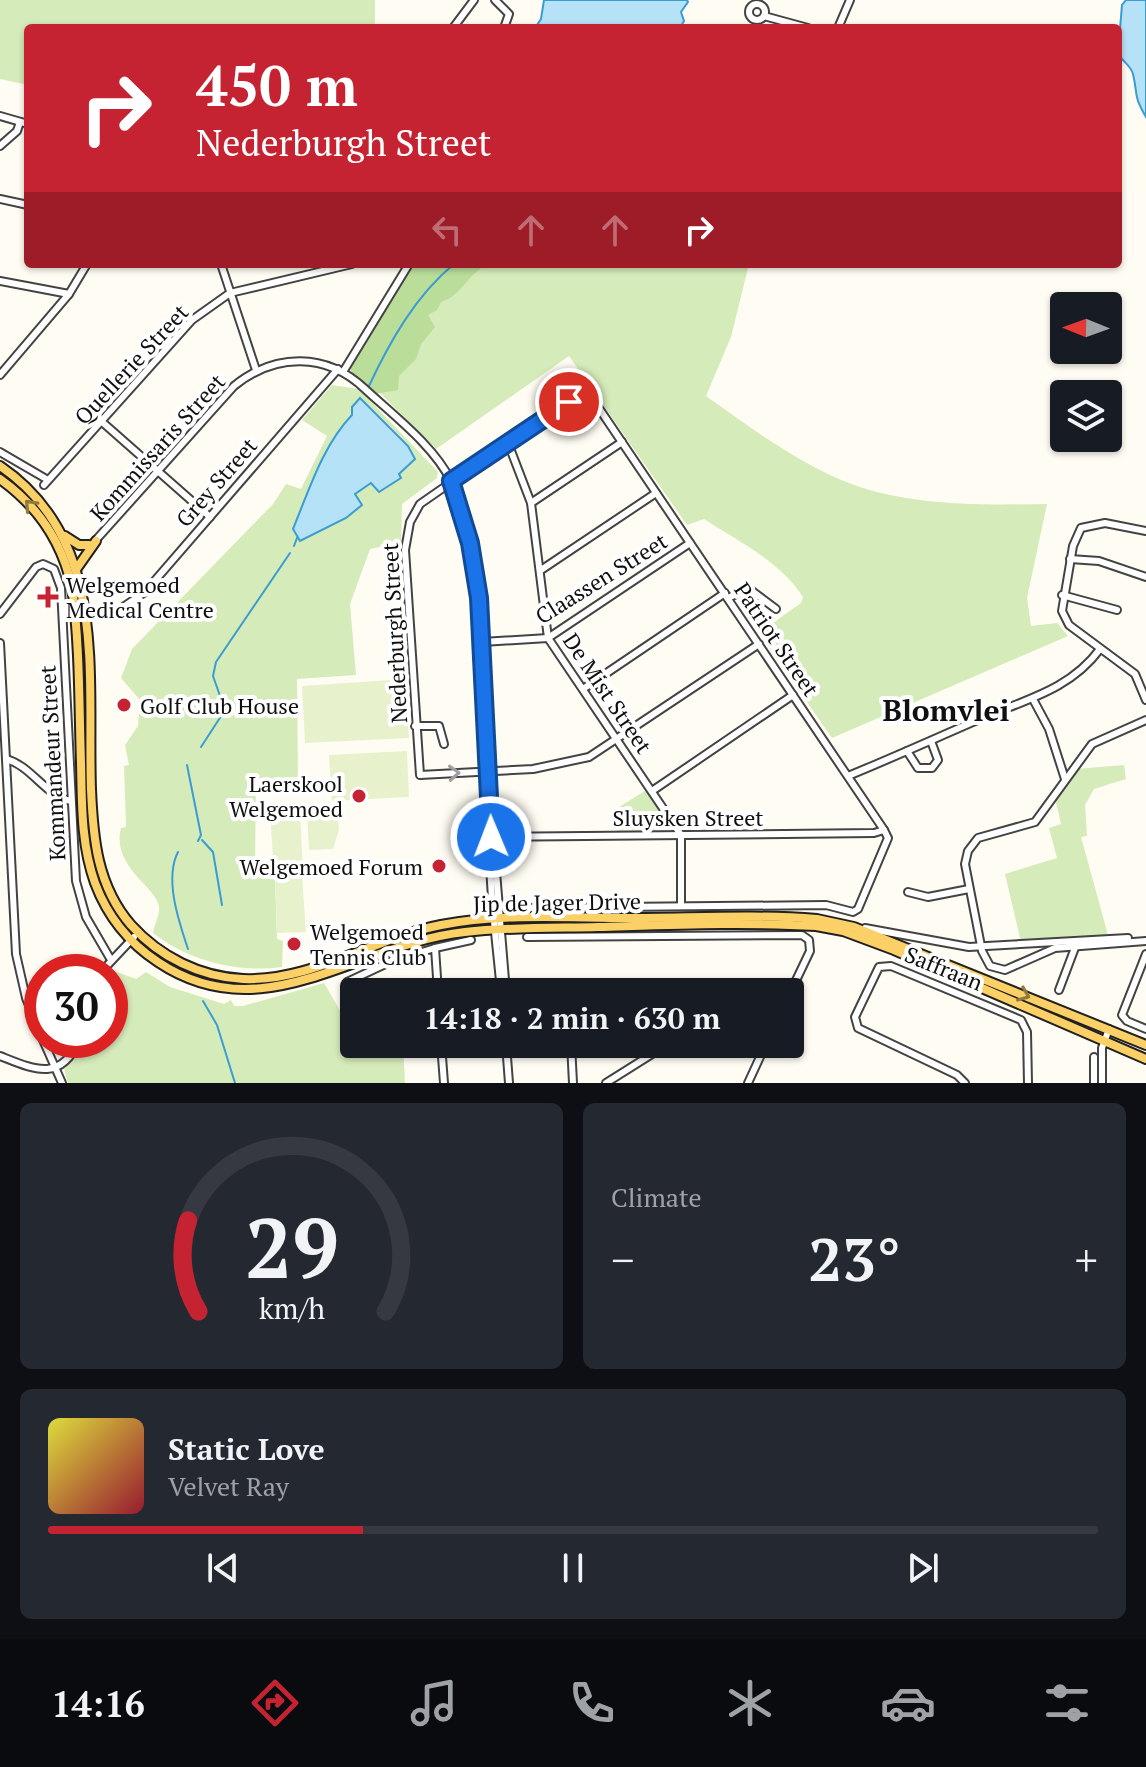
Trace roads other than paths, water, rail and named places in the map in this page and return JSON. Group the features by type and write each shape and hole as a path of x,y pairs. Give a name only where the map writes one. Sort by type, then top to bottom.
{"main road":[{"name":"Jip de Jager Drive","path":"0,466 39,498 64,535 75,608 87,854 99,893 165,966 213,985 248,990 299,983 435,936 499,930 754,925 829,928 894,950 1146,1059"},
{"name":"Jip de Jager Drive","path":"0,479 40,516 77,568 86,619 94,841 109,891 135,936 171,958 215,975 263,979 309,969 404,934 498,918 796,917 854,927 1146,1045"},
{"path":"64,535 79,545 92,543"},
{"path":"77,568 92,543"},
{"path":"309,969 318,972 375,955"}],"street":[{"path":"495,0 509,14 505,24"},
{"path":"840,24 850,0"},
{"path":"456,24 473,1"},
{"path":"754,19 749,13 754,2 763,3 764,16"},
{"path":"754,19 764,16 793,24"},
{"path":"752,24 754,19"},
{"path":"0,116 24,123 0,146"},
{"path":"0,199 24,204"},
{"path":"0,375 69,294 85,268"},
{"path":"222,268 256,370"},
{"name":"Quellerie Street","path":"0,452 46,482 185,325 230,293 335,268"},
{"name":"Grey Street","path":"116,612 145,592 341,371 406,268"},
{"path":"0,281 69,294"},
{"name":"Kommissaris Street","path":"68,554 92,543 227,393 256,370 296,360 341,371"},
{"path":"341,371 431,455 451,481 470,543 482,642 502,978"},
{"name":"Nederburgh Street","path":"488,772 420,775 407,533 420,504 588,392"},
{"name":"Patriot Street","path":"588,392 884,830"},
{"path":"101,421 210,517"},
{"path":"531,503 622,442"},
{"name":"De Mist Street","path":"508,443 531,503 548,638 681,835"},
{"path":"541,570 656,493"},
{"path":"1146,531 1105,523 1085,526 1077,534 1062,595 1065,618 1135,674 1146,700"},
{"name":"Claassen Street","path":"482,642 548,638 690,543"},
{"path":"1070,559 1099,561 1146,577"},
{"name":"Kommandeur Street","path":"0,614 34,569 43,564 56,571 61,588 71,801 80,899 107,954"},
{"path":"583,689 726,596 748,588 776,609"},
{"path":"1062,595 1117,610"},
{"path":"0,643 18,966 24,983"},
{"path":"488,772 570,763 589,757 759,644"},
{"path":"848,776 997,712 1034,701 1086,668 1100,649"},
{"path":"652,791 793,695"},
{"path":"1034,701 1051,733 1065,779"},
{"path":"988,964 981,946 965,859 972,843 984,835 1035,822 1092,744 1146,720"},
{"path":"415,726 439,726 444,744"},
{"path":"907,751 918,768 932,768 938,760 931,741"},
{"path":"6,759 23,766 60,798 71,801"},
{"path":"1058,760 1074,766"},
{"path":"519,908 826,905 853,912 858,909 888,845 884,830"},
{"name":"Sluysken Street","path":"492,835 877,833 884,830"},
{"path":"681,835 681,906"},
{"path":"0,874 12,876"},
{"path":"908,892 928,897 969,889"},
{"path":"854,927 955,946 1146,939"},
{"path":"527,937 799,935 810,943 809,953 797,978"},
{"path":"117,954 135,936"},
{"path":"356,978 392,961 471,940"},
{"path":"988,964 1009,970 1049,949 1076,943"},
{"path":"1059,990 1076,943"},
{"path":"988,964 990,954 997,946"},
{"path":"435,948 437,978"},
{"path":"1145,958 1122,1012 1127,1021 1146,1029"},
{"name":"Saffraan","path":"965,1083 957,1075 856,1026 855,1017 879,967 891,966 1021,1020 1027,1032 1028,1083"},
{"path":"1102,1083 1104,1040 1109,1029"},
{"path":"0,1056 34,1070 55,1067 67,1058"},
{"path":"1094,1057 1094,1083"},
{"path":"51,1058 62,1083"},
{"path":"442,1058 444,1083"},
{"path":"507,1058 509,1083"},
{"path":"572,1058 573,1083"},
{"path":"606,1083 646,1058"},
{"path":"748,1083 760,1058"}],"water":[{"path":"544,0 688,2 681,12 682,24 538,24"},
{"path":"1126,0 1146,0 1146,117 1137,99 1132,71 1122,59 1122,5"},
{"path":"360,398 408,446 415,459 399,474 401,478 379,492 371,483 355,494 362,505 346,518 300,541 293,529 311,484 325,454"}],"waterway":[{"path":"368,388 404,321 450,268"},
{"path":"294,546 297,538"},
{"path":"201,747 225,710 213,676 216,662 290,553"},
{"path":"187,765 201,835 198,841"},
{"path":"202,840 213,852 222,905"},
{"path":"178,852 172,875 173,887 177,914 188,949"},
{"path":"203,1001 217,1025 235,1083"}],"place":[{"name":"Welgemoed Medical Centre","path":"48,597"},
{"name":"Golf Club House","path":"124,705"},
{"name":"Laerskool Welgemoed","path":"359,796"},
{"name":"Welgemoed Forum","path":"439,866"},
{"name":"Welgemoed Tennis Club","path":"294,944"}],"district":[{"name":"Blomvlei","path":"946,710"}]}
